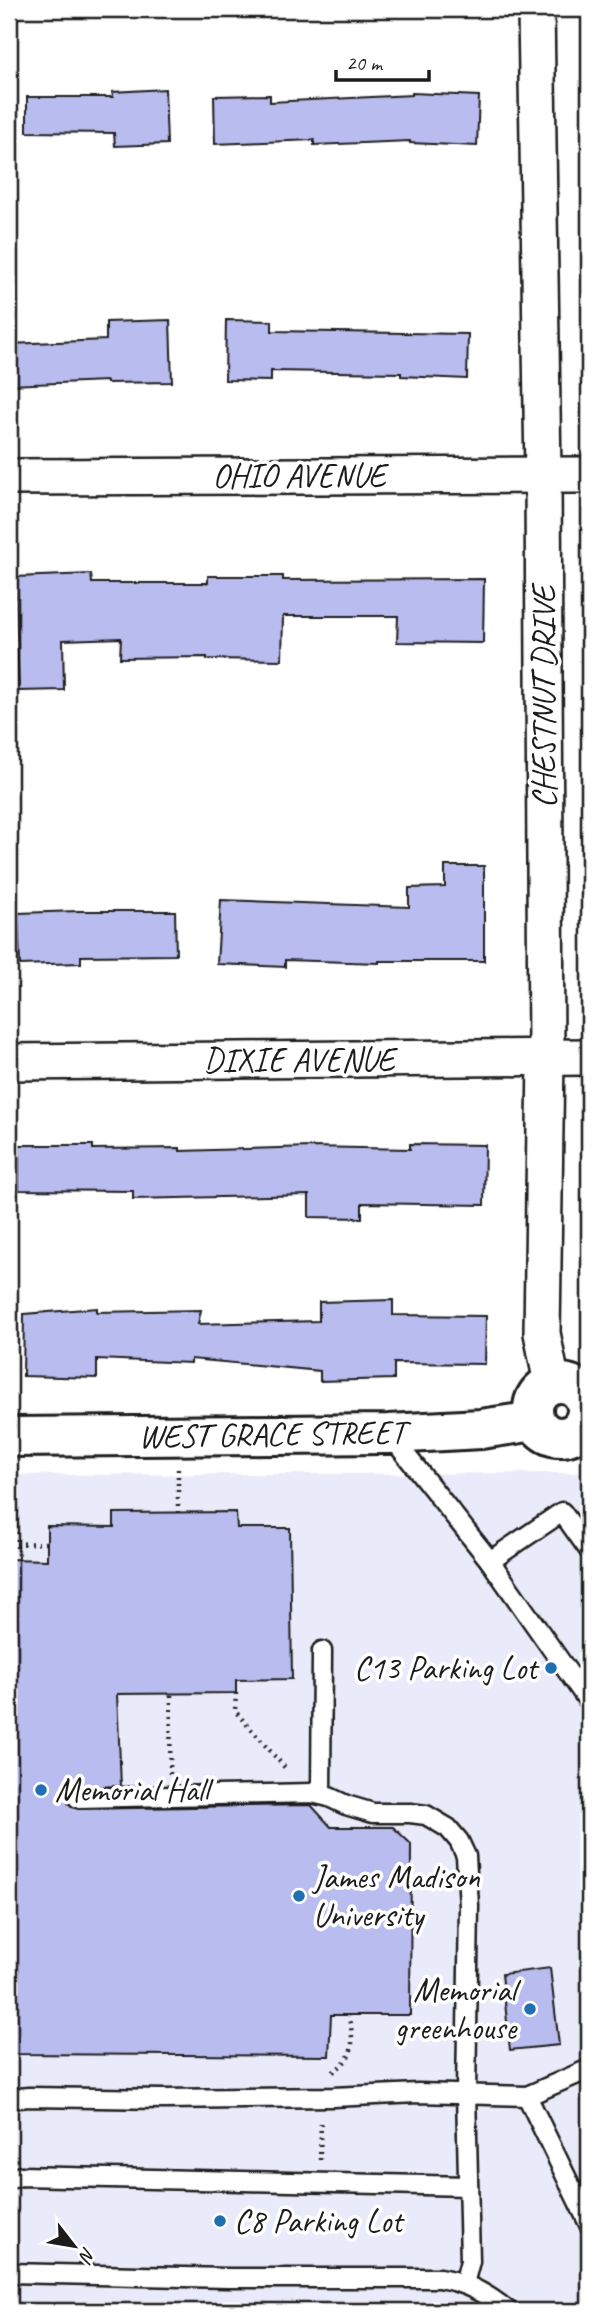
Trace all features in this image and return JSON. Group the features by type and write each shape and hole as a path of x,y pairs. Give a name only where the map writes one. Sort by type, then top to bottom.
{"street":[{"name":"CHESTNUT DRIVE","path":"536,9 543,475 546,1057 542,1333 552,1384"},
{"name":"OHIO AVENUE","path":"9,477 589,475"},
{"name":"DIXIE AVENUE","path":"9,1062 589,1057"},
{"path":"552,1384 570,1384 584,1397 587,1406 586,1426 571,1435 554,1436 540,1428 535,1420 534,1404 537,1395 552,1384"},
{"name":"WEST GRACE STREET","path":"13,1452 178,1436 389,1434 481,1429 535,1420"}],"lane":[{"path":"389,1434 490,1562 589,1702"},
{"path":"490,1562 562,1512 589,1550"},
{"path":"321,1794 322,1651"},
{"path":"78,1798 321,1794 362,1811 426,1815 448,1828 463,1848 468,1868 467,2186 470,2261 464,2284"},
{"path":"9,2099 323,2097 467,2093 527,2096 589,2069"},
{"path":"527,2096 589,2224"},
{"path":"9,2179 21,2176 467,2186"},
{"path":"9,2273 227,2278 439,2278 478,2290 508,2311"}],"path":[{"path":"178,1436 178,1513"},
{"path":"13,1452 16,1544 19,1559"},
{"path":"9,1544 47,1543"},
{"path":"236,1693 235,1711 284,1768 321,1794"},
{"path":"170,1796 171,1694"},
{"path":"318,2182 322,2073 332,2073 346,2063 352,2052 349,2015"}],"shaded area":[{"name":"James Madison University","path":"585,1473 589,1480 589,2311 9,2311 9,1475"}],"building":[{"path":"165,89 167,144 115,146 114,133 27,132 27,97 113,97 112,92"},
{"path":"412,93 479,96 477,146 410,141 314,145 314,140 215,144 214,96 270,95 270,102"},
{"path":"170,320 172,382 107,381 9,385 9,344 106,340 106,322"},
{"path":"226,320 272,321 272,331 468,334 467,379 401,376 401,373 271,371 271,381 225,380"},
{"path":"91,574 92,583 208,583 208,576 283,576 283,580 484,579 483,643 397,642 398,616 283,616 282,660 120,658 121,638 63,640 64,690 19,691 15,577"},
{"path":"445,866 484,866 484,961 379,963 285,960 285,967 217,964 221,900 409,907 409,888 445,887"},
{"path":"175,911 176,955 81,956 81,963 20,965 18,913"},
{"path":"410,1144 485,1145 484,1205 362,1203 362,1218 309,1217 309,1195 133,1199 133,1191 19,1190 19,1145 93,1145 93,1149 180,1148 180,1151 311,1147 410,1149"},
{"path":"393,1300 393,1315 486,1316 485,1364 394,1363 394,1379 320,1381 320,1371 191,1359 191,1363 97,1359 97,1378 23,1376 24,1314 97,1308 97,1312 201,1310 198,1324 319,1321 319,1302"},
{"name":"Memorial Hall","path":"236,1512 237,1528 290,1528 292,1679 236,1680 236,1693 117,1694 121,1786 73,1788 68,1793 68,1803 78,1809 311,1805 331,1827 393,1827 411,1844 410,2015 331,2015 329,2056 9,2054 9,1559 47,1560 47,1526 114,1527 114,1513"},
{"name":"Memorial greenhouse","path":"550,1968 559,2045 510,2050 502,1974"}],"place":[{"name":"C13 Parking Lot","path":"551,1668"},
{"name":"Memorial Hall","path":"41,1790"},
{"name":"James Madison University","path":"299,1896"},
{"name":"Memorial greenhouse","path":"530,2009"},
{"name":"C8 Parking Lot","path":"220,2221"}]}
